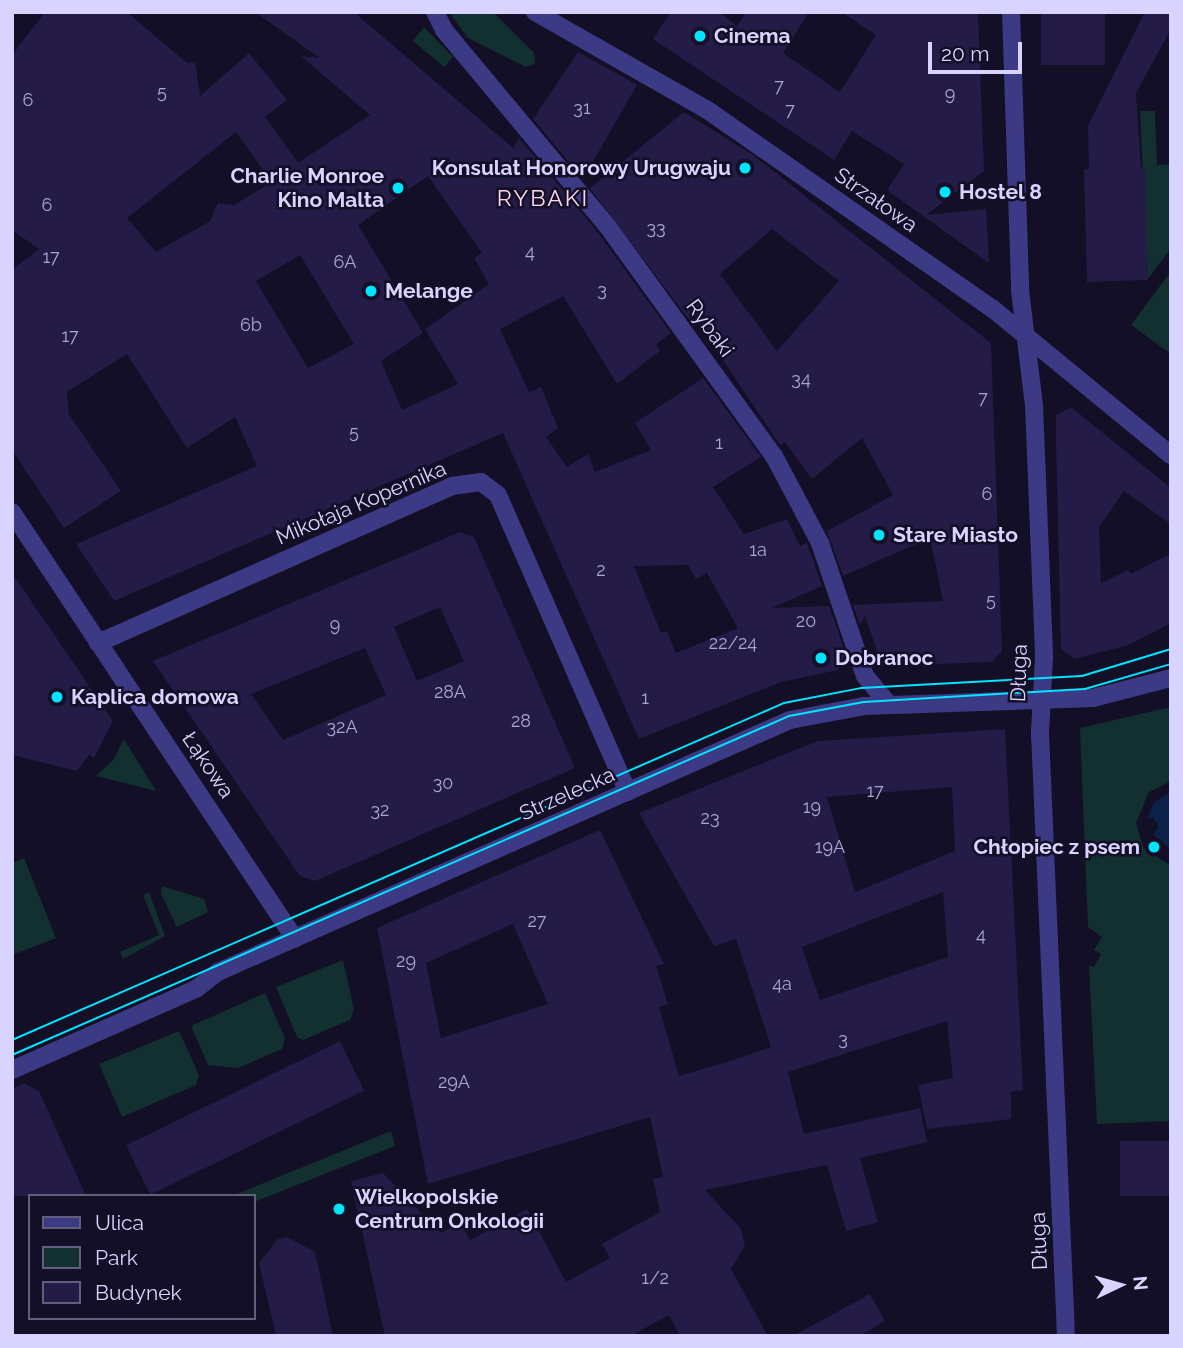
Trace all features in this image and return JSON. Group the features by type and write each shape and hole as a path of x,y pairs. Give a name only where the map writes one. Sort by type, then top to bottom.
{"street":[{"name":"Rybaki","path":"435,12 444,30 608,227 774,456 820,543 865,676 888,705"},
{"name":"Strzałowa","path":"536,12 598,44 706,109 993,309 1026,340 1171,455"},
{"name":"Długa","path":"1011,12 1020,290 1034,405 1042,699 1066,1336"},
{"name":"Mikołaja Kopernika","path":"97,643 452,486 481,482 498,495 628,792"},
{"name":"Łąkowa","path":"12,512 295,939"},
{"name":"Strzelecka","path":"12,1070 196,989 218,972 790,720 832,710 888,705 1093,698 1171,678"}],"green space":[{"path":"449,12 493,12 534,53 535,64 526,67 468,38"},
{"path":"424,27 453,57 444,67 413,41"},
{"path":"1140,111 1155,111 1157,165 1171,164 1171,248 1148,279"},
{"path":"1171,271 1171,354 1131,325"},
{"path":"1171,707 1171,781 1149,792 1136,823 1143,847 1171,866 1171,1121 1097,1124 1089,965 1094,967 1101,954 1094,950 1102,937 1088,927 1080,728"},
{"path":"124,739 156,791 96,776 113,760"},
{"path":"24,858 56,938 12,955 12,863"},
{"path":"162,886 204,899 208,912 177,927 161,894"},
{"path":"149,892 165,936 123,959 120,952 159,935 143,895"},
{"path":"343,960 354,1009 350,1020 303,1040 297,1037 276,987"},
{"path":"265,993 285,1038 282,1049 238,1068 208,1065 191,1026"},
{"path":"179,1031 199,1075 196,1085 122,1117 99,1064"},
{"path":"391,1131 395,1146 256,1201 256,1194 237,1194"}],"water":[{"path":"1169,793 1171,850 1153,834 1159,827 1153,817 1147,820 1154,802"}],"building":[{"path":"45,12 127,12 187,63 195,62 200,96 249,53 287,100 265,117 298,163 370,115 301,56 320,58 255,12 354,12 513,148 519,138 571,200 567,207 573,202 671,333 656,344 660,351 617,384 563,296 500,329 529,392 541,387 558,428 546,437 567,467 588,454 595,472 651,450 635,423 703,378 761,457 713,487 744,534 787,519 800,546 807,543 822,586 772,608 829,606 846,654 838,670 781,682 639,739 503,433 114,601 76,544 257,466 235,417 187,448 127,354 67,392 69,414 121,491 64,528 12,450 12,270 39,249 12,230 12,55","holes":["236,132 272,182 234,205 218,203 210,221 156,252 127,218","428,176 482,253 474,258 489,284 425,329 458,384 402,410 381,361 423,333 358,225","300,255 354,344 308,368 256,281","688,565 696,579 707,573 738,628 676,653 667,631 661,633 634,566"]},
{"path":"671,12 719,12 737,26 746,12 809,12 783,53 840,92 876,35 841,12 978,12 984,171 926,215 986,209 989,263 887,190 904,164 852,131 834,160 653,39"},
{"path":"1041,12 1105,12 1105,65 1041,65"},
{"path":"1145,12 1171,12 1171,29 1136,93 1141,169 1145,169 1148,280 1087,282 1084,170 1089,169 1088,126"},
{"path":"578,52 637,85 583,179 533,119"},
{"path":"684,112 753,155 991,343 1002,651 992,662 882,666 865,616 860,625 853,605 943,601 930,538 843,576 827,531 893,495 862,438 812,479 785,442 780,445 694,317 689,320 590,188","holes":["772,229 839,281 777,351 720,274"]},
{"path":"1071,407 1171,488 1171,524 1124,491 1099,527 1101,583 1128,570 1131,574 1171,553 1171,623 1129,645 1074,659 1061,649 1056,441 1056,415"},
{"path":"460,532 474,537 575,768 315,881 300,876 153,661","holes":["440,607 464,661 417,681 394,627","365,648 386,695 283,740 251,694"]},
{"path":"12,573 113,721 94,758 89,755 77,771 12,755"},
{"path":"1005,729 1023,1090 1011,1092 1011,1119 927,1129 918,1085 953,1078 947,1021 788,1072 804,1134 920,1108 927,1142 860,1158 878,1222 846,1231 827,1165 705,1190 741,1229 745,1246 731,1269 768,1336 680,1336 669,1315 631,1336 385,1336 351,1181 383,1173 419,1210 428,1230 436,1227 441,1233 460,1223 470,1240 527,1209 566,1282 610,1258 602,1244 660,1212 653,1179 663,1177 650,1117 428,1184 377,928 600,830 664,964 656,966 668,1004 659,1007 679,1076 771,1047 736,939 714,946 639,813 818,741","holes":["952,787 955,851 855,892 827,797","943,892 948,957 820,1000 802,947","513,924 548,1004 441,1038 426,963"]},
{"path":"340,1041 364,1090 150,1194 126,1145"},
{"path":"24,1083 39,1091 85,1194 12,1196 12,1089"},
{"path":"1120,1141 1171,1141 1171,1196 1120,1196"},
{"path":"287,1237 315,1252 333,1336 276,1336 259,1263 278,1239"},
{"path":"870,1294 885,1321 860,1336 793,1336"}],"tram line":[{"path":"12,1040 784,703 861,688 1082,676 1171,649"},
{"path":"12,1055 789,716 864,702 1085,689 1171,664"}],"place":[{"name":"Cinema","path":"700,36"},
{"name":"Konsulat Honorowy Urugwaju","path":"745,168"},
{"name":"Charlie Monroe Kino Malta","path":"398,188"},
{"name":"Hostel 8","path":"945,192"},
{"name":"Melange","path":"371,291"},
{"name":"Stare Miasto","path":"879,535"},
{"name":"Dobranoc","path":"821,658"},
{"name":"Kaplica domowa","path":"57,697"},
{"name":"Chłopiec z psem","path":"1154,847"},
{"name":"Wielkopolskie Centrum Onkologii","path":"339,1209"}],"district":[{"name":"RYBAKI","path":"543,198"}]}
